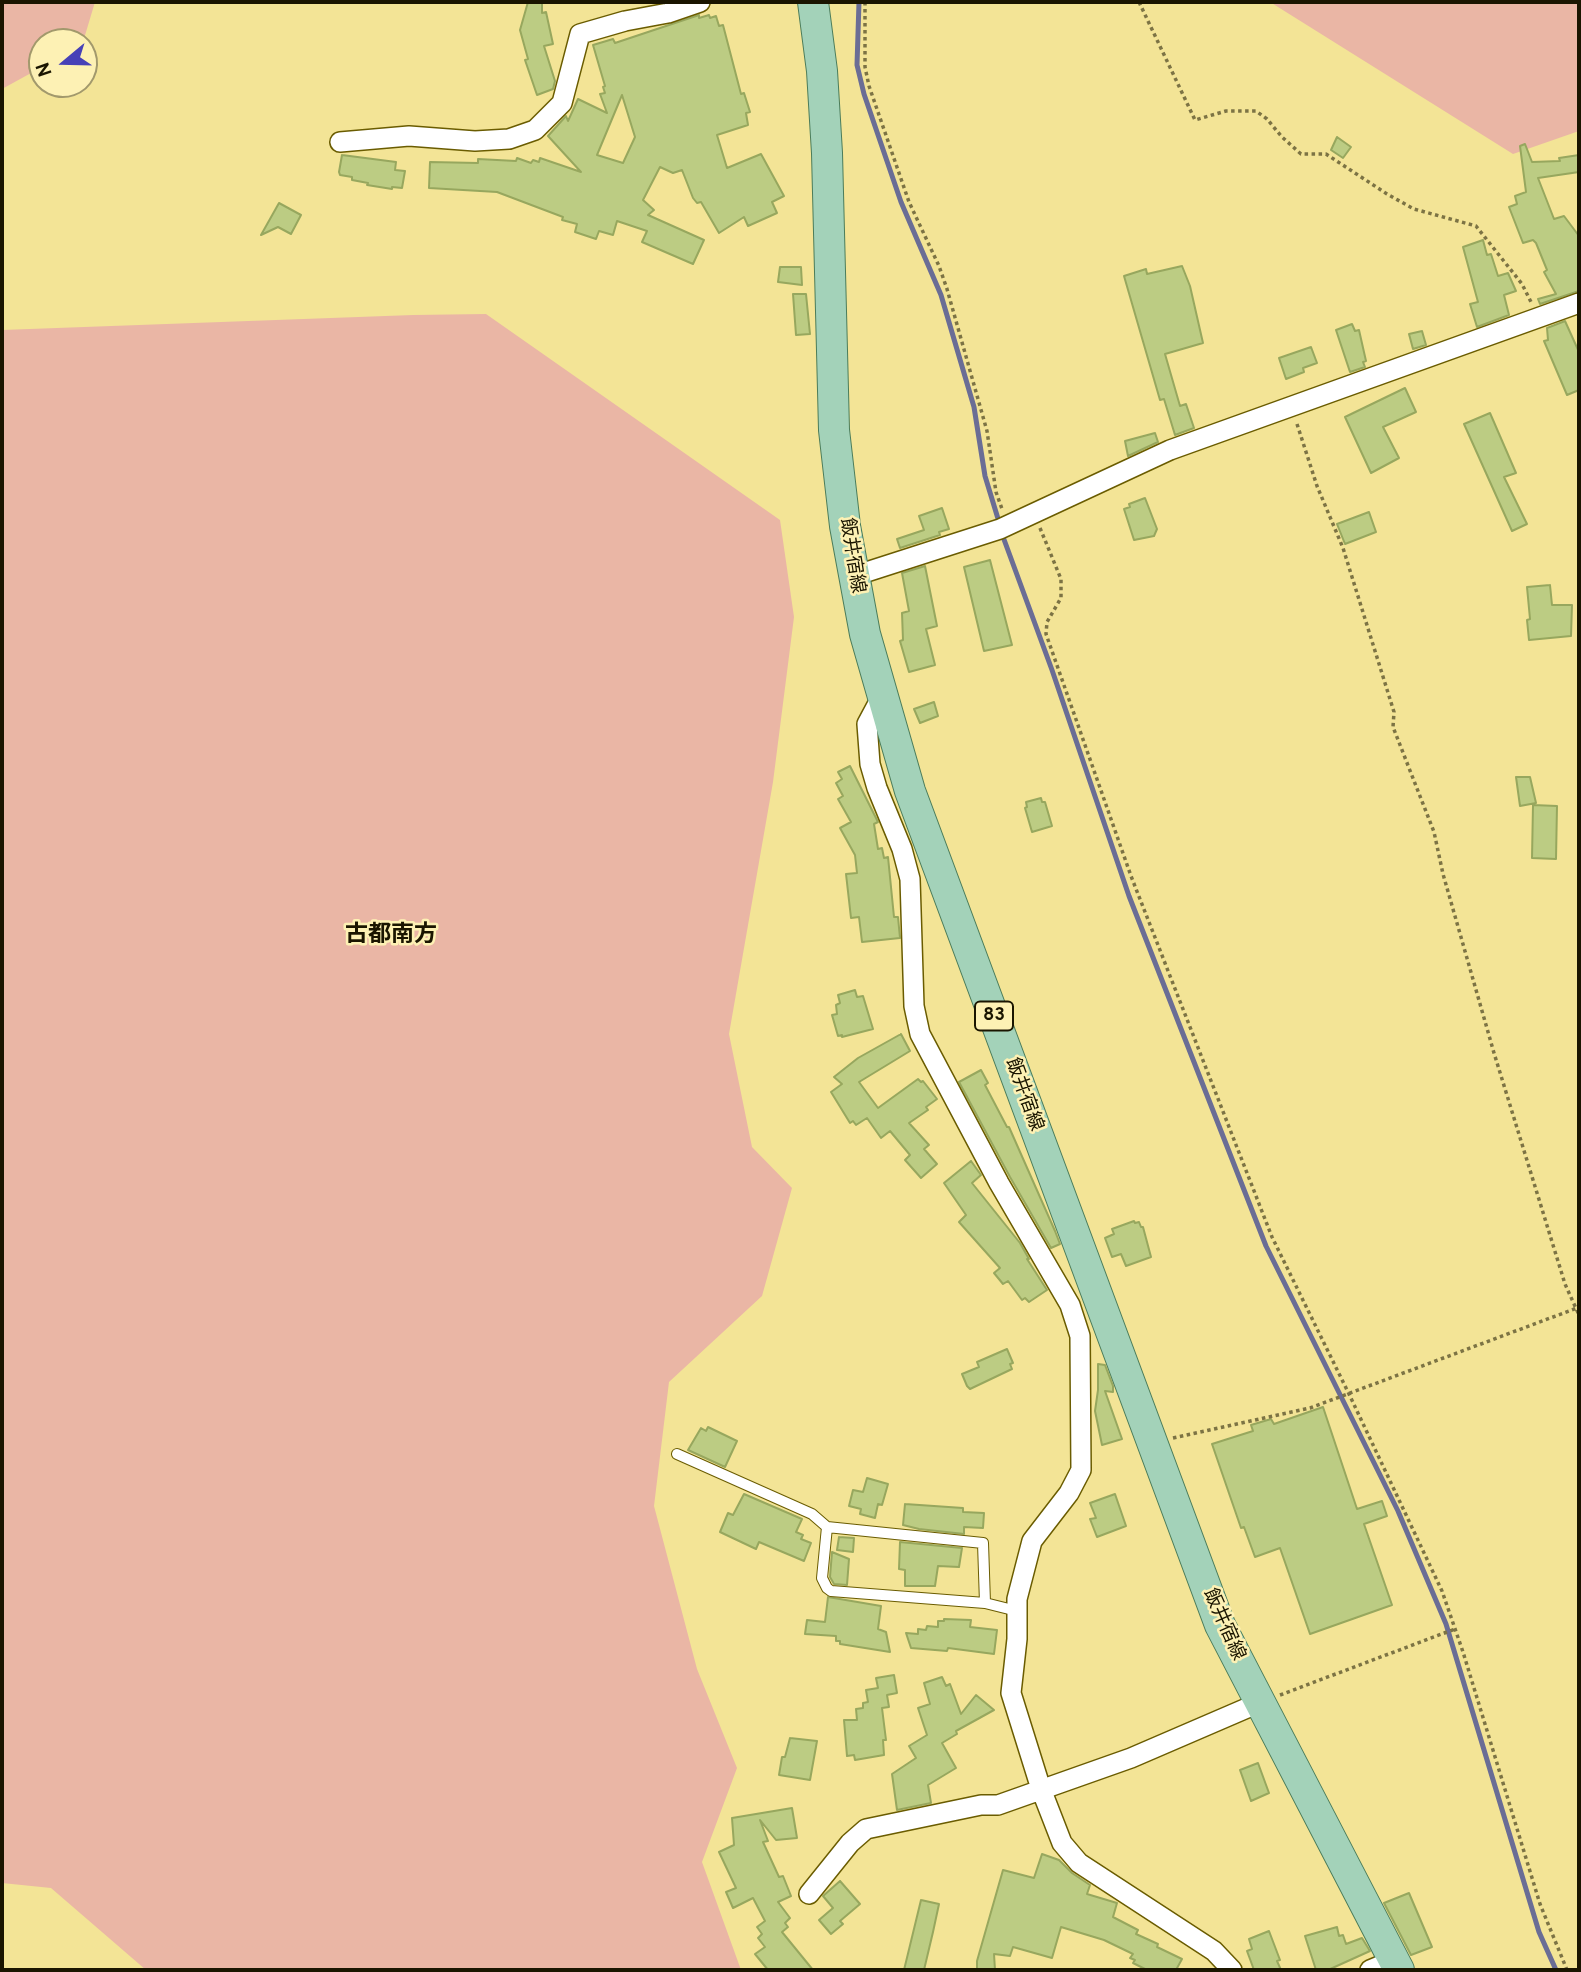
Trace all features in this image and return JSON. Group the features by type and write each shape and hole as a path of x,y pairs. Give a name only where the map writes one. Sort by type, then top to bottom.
{"main road":[{"name":"飯井宿線","path":"813,2 822,71 827,153 834,430 845,526 854,576 865,634 882,696 910,790 1220,1625 1261,1702 1388,1967"}],"street":[{"path":"340,142 409,136 475,141 509,139 535,130 562,103 580,34 625,21 668,13 701,2"},
{"path":"854,576 1008,525 1170,450 1579,303"},
{"path":"882,696 867,724 870,764 910,878 914,1006 920,1034 999,1182 1070,1305 1080,1336 1081,1470 1069,1493 1031,1541 1020,1583 1011,1693 1041,1789 1062,1843 1079,1863 1214,1951 1232,1970"},
{"path":"809,1894 850,1843 866,1829 981,1805 998,1805 1131,1758 1261,1702"}],"lane":[{"path":"677,1454 812,1514 827,1527 983,1543 985,1603"},
{"path":"827,1527 822,1578 831,1591 985,1603 1017,1611"}],"path":[{"path":"865,2 865,67 869,86 909,202 947,289 987,431 996,492 1008,525"},
{"path":"1139,2 1195,120 1226,111 1256,111 1267,118 1282,137 1301,154 1326,154 1415,209 1476,226 1522,284 1539,319"},
{"path":"1292,405 1317,486 1343,548 1394,712 1393,727 1434,832 1443,874 1498,1066 1564,1284 1579,1315"},
{"path":"1034,513 1061,579 1061,598 1047,622 1046,634 1122,851 1272,1237 1442,1591 1540,1904 1567,1970"},
{"path":"1151,1443 1310,1408 1577,1308"},
{"path":"1261,1702 1455,1629"}],"shaded area":[{"path":"2,2 95,2 87,28 28,28 28,75 2,89"},
{"path":"1270,2 1579,2 1579,131 1513,154"},
{"path":"486,314 780,520 794,617 773,782 729,1034 752,1147 792,1188 762,1296 669,1382 654,1506 697,1669 737,1768 702,1862 741,1970 146,1970 51,1888 2,1883 2,330"}],"building":[{"path":"528,2 542,2 542,13 546,12 553,44 544,46 555,81 553,89 537,95 525,60 528,59 520,30"},
{"path":"699,15 699,18 716,16 719,26 723,25 741,94 744,93 750,112 746,113 748,125 717,135 727,168 761,154 784,196 772,202 777,213 748,226 744,217 719,233 701,202 697,203 693,198 682,170 673,173 660,167 643,200 654,210 648,215 704,240 693,264 642,242 647,231 617,221 613,235 599,231 596,239 575,232 577,224 562,220 563,217 497,192 429,188 430,162 478,163 478,159 516,161 517,158 531,163 533,160 539,162 540,158 581,172 548,136 566,116 568,121 578,99 607,113 600,94 605,93 605,86 593,45 613,39 615,43","holes":["622,95 635,137 623,163 597,155"]},
{"path":"1337,137 1351,147 1343,158 1331,150"},
{"path":"1525,144 1532,162 1560,161 1559,158 1579,155 1579,172 1538,178 1554,219 1564,216 1579,236 1579,291 1540,304 1538,299 1556,294 1544,272 1547,270 1536,243 1533,240 1523,243 1509,207 1517,204 1515,196 1526,192 1520,146"},
{"path":"342,155 396,162 395,170 405,171 402,188 367,185 368,183 352,180 352,177 340,175"},
{"path":"279,203 301,215 291,234 278,227 261,235"},
{"path":"1483,240 1498,276 1508,273 1516,291 1504,295 1509,315 1477,327 1470,304 1478,302 1463,247"},
{"path":"1182,266 1190,286 1203,343 1165,354 1180,406 1186,404 1194,428 1175,435 1164,399 1160,400 1124,276 1146,269 1147,274"},
{"path":"780,267 801,267 802,285 778,282"},
{"path":"793,294 806,294 810,334 796,335"},
{"path":"1565,321 1579,352 1579,390 1567,395 1544,341 1548,340 1547,328"},
{"path":"1352,324 1355,331 1359,330 1366,361 1363,362 1365,367 1350,372 1336,330"},
{"path":"1422,331 1426,345 1413,349 1409,334"},
{"path":"1311,347 1317,363 1286,379 1279,358"},
{"path":"1405,388 1416,412 1383,427 1399,458 1371,473 1345,417"},
{"path":"1490,413 1516,473 1504,477 1527,524 1512,531 1464,424"},
{"path":"1155,433 1158,442 1128,456 1125,441"},
{"path":"1145,498 1157,529 1154,536 1134,540 1124,509 1130,507 1129,504"},
{"path":"942,508 949,529 939,532 940,535 900,548 897,539 924,530 919,516"},
{"path":"1369,512 1376,532 1345,544 1337,524"},
{"path":"990,560 1012,645 984,651 964,567"},
{"path":"925,566 937,626 926,629 935,665 909,672 900,641 903,640 902,613 909,611 902,573"},
{"path":"1550,585 1552,605 1572,605 1571,636 1529,640 1527,587"},
{"path":"934,702 938,716 920,723 914,709"},
{"path":"850,766 878,822 874,824 878,849 882,848 884,858 888,857 894,917 898,917 900,938 862,942 859,917 851,918 846,874 857,873 855,855 840,828 851,822 838,799 843,796 836,783 842,779 838,772"},
{"path":"1516,777 1530,777 1536,803 1520,806"},
{"path":"1041,798 1042,802 1045,802 1052,826 1032,832 1025,808 1026,802"},
{"path":"1533,805 1557,806 1556,859 1532,858"},
{"path":"855,990 857,997 863,996 873,1029 838,1036 832,1015 837,1014 836,1005 840,1003 838,995"},
{"path":"901,1034 910,1051 859,1082 878,1108 918,1079 923,1081 937,1099 926,1107 928,1110 909,1123 929,1145 924,1149 937,1164 921,1178 905,1160 910,1155 890,1131 881,1138 867,1118 856,1125 853,1121 850,1123 831,1092 842,1084 834,1077 858,1058"},
{"path":"981,1070 988,1083 985,1085 1009,1127 1055,1231 1060,1244 1051,1248 959,1082"},
{"path":"971,1161 981,1175 972,1183 1020,1243 1047,1290 1029,1302 1025,1298 1022,1300 1008,1281 1003,1284 994,1273 1000,1268 959,1222 966,1215 944,1183"},
{"path":"1134,1221 1143,1227 1151,1257 1126,1266 1121,1254 1112,1257 1105,1238 1114,1234 1112,1229"},
{"path":"1007,1349 1013,1363 1010,1364 1012,1369 970,1389 967,1386 962,1374 979,1367 977,1362"},
{"path":"1098,1364 1105,1365 1113,1386 1113,1392 1105,1391 1122,1439 1102,1445 1095,1411"},
{"path":"1323,1407 1357,1509 1382,1501 1387,1516 1364,1524 1392,1605 1310,1634 1280,1548 1255,1557 1244,1527 1241,1528 1212,1444 1253,1431 1251,1425 1271,1419 1274,1424"},
{"path":"708,1427 737,1441 725,1467 688,1450 701,1428 706,1431"},
{"path":"867,1478 888,1484 882,1505 878,1504 875,1518 860,1514 861,1509 849,1506 853,1490 863,1492"},
{"path":"744,1494 802,1519 796,1532 803,1535 801,1539 811,1543 804,1561 759,1542 756,1549 720,1532 728,1513 733,1515"},
{"path":"1115,1494 1126,1526 1097,1537 1090,1519 1096,1518 1090,1503"},
{"path":"905,1504 963,1508 963,1512 984,1513 983,1528 964,1527 964,1534 903,1525"},
{"path":"839,1537 854,1538 853,1552 837,1550"},
{"path":"900,1542 962,1548 959,1567 938,1566 935,1586 905,1586 905,1570 899,1569"},
{"path":"832,1552 849,1559 847,1585 834,1584 830,1577"},
{"path":"828,1597 881,1606 878,1629 886,1632 890,1652 840,1644 840,1641 836,1641 836,1636 805,1634 807,1620 825,1622"},
{"path":"971,1620 970,1627 997,1630 994,1654 948,1648 947,1651 911,1648 906,1633 918,1634 918,1629 938,1627 938,1621"},
{"path":"894,1675 897,1693 887,1695 889,1707 882,1708 886,1740 883,1740 884,1755 855,1760 854,1755 847,1756 844,1720 857,1720 856,1709 863,1708 863,1703 868,1702 866,1690 878,1688 876,1678"},
{"path":"942,1677 946,1686 950,1684 961,1714 976,1695 994,1710 956,1731 957,1734 942,1743 956,1768 928,1785 931,1803 897,1810 892,1774 916,1758 909,1746 927,1735 918,1708 930,1704 924,1683"},
{"path":"790,1738 817,1741 810,1780 779,1775 782,1757 785,1757"},
{"path":"1258,1763 1269,1793 1251,1801 1240,1770"},
{"path":"792,1808 797,1838 776,1840 760,1820 768,1841 763,1842 779,1877 783,1876 791,1896 778,1902 790,1918 785,1923 788,1927 782,1932 813,1970 768,1970 755,1954 765,1947 758,1938 762,1934 757,1927 765,1921 753,1898 733,1908 726,1892 736,1888 719,1852 734,1845 732,1818"},
{"path":"1042,1854 1059,1860 1090,1885 1087,1894 1117,1903 1113,1917 1138,1930 1136,1934 1158,1944 1157,1947 1182,1959 1176,1970 1147,1970 1133,1963 1135,1960 1130,1958 1133,1954 1104,1940 1061,1927 1052,1958 1013,1947 1010,1956 994,1954 995,1970 977,1970 977,1961 1003,1870 1034,1878"},
{"path":"840,1881 860,1904 840,1921 843,1924 831,1934 819,1920 833,1908 823,1896"},
{"path":"1409,1893 1432,1947 1411,1955 1384,1903"},
{"path":"921,1900 939,1904 924,1970 904,1970"},
{"path":"1337,1927 1339,1936 1343,1935 1346,1944 1362,1938 1370,1951 1328,1970 1316,1970 1305,1936"},
{"path":"1269,1931 1281,1970 1254,1970 1247,1951 1252,1949 1249,1939"}],"waterway":[{"path":"859,2 857,65 864,94 901,202 941,295 974,407 985,476 999,522"},
{"path":"1002,534 1052,670 1129,896 1266,1246 1398,1511 1446,1624 1539,1932 1556,1970"}],"district":[{"name":"古都南方","path":"391,936"}]}
